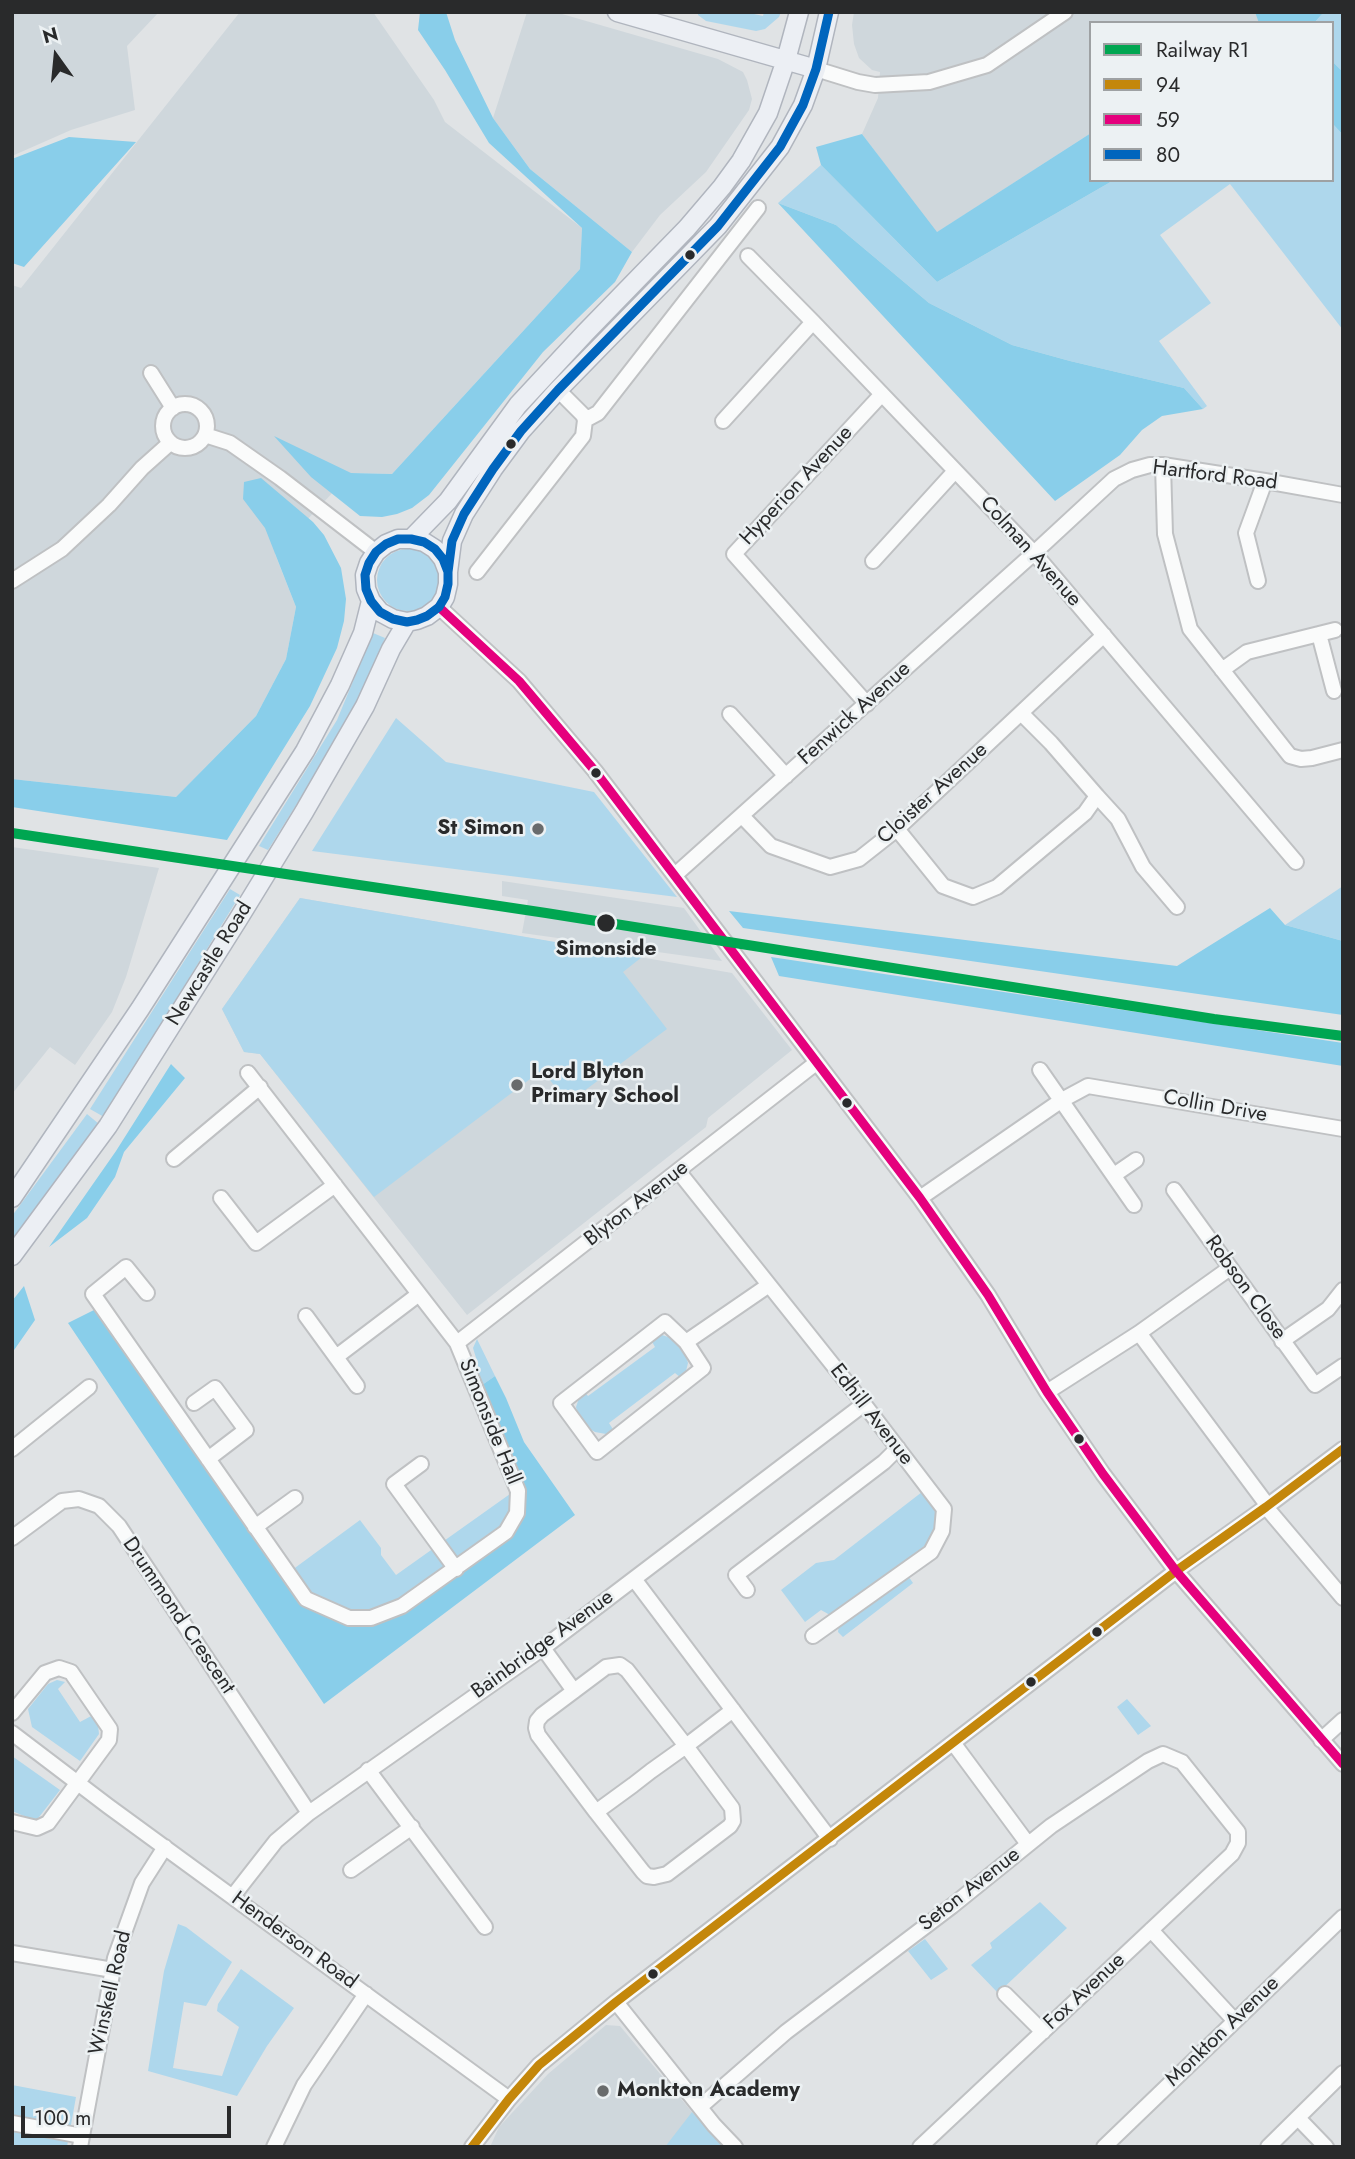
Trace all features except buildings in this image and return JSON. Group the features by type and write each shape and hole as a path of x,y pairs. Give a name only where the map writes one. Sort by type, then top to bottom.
{"main road":[{"path":"617,12 816,69"},
{"path":"411,539 448,501 518,405 584,333 687,229 722,187 741,161 771,103 799,12"},
{"path":"448,572 435,549 424,542 398,539 376,552 369,563 366,589 380,612 393,619 407,622 427,616 439,607 448,584 452,541 464,514 492,469 521,431 558,390 718,226 780,147 803,106 816,69 829,12"},
{"name":"Newcastle Road","path":"12,1198 305,751 340,685 363,633 371,601"},
{"name":"Newcastle Road","path":"12,1256 108,1126 304,812 365,705 407,622"}],"street":[{"path":"816,69 875,85 929,82 986,65 1065,12"},
{"path":"585,420 598,413 758,208"},
{"name":"Colman Avenue","path":"748,256 1034,554 1296,862"},
{"path":"723,421 813,322"},
{"path":"151,373 173,408"},
{"path":"477,572 583,436 585,420 579,410 558,390"},
{"name":"Hyperion Avenue","path":"867,704 734,554 882,394"},
{"path":"186,404 199,409 206,421 205,435 196,446 176,447 163,432 162,425 167,412 173,408 186,404"},
{"path":"205,435 230,443 376,552"},
{"path":"12,581 62,549 170,443"},
{"path":"1163,465 1165,534 1190,629 1290,756 1312,758 1343,750"},
{"name":"Hartford Road","path":"1034,554 1114,479 1132,470 1150,466 1163,465 1343,495"},
{"path":"873,561 955,471"},
{"path":"1258,581 1247,533 1265,481"},
{"name":"Fenwick Avenue","path":"676,875 1034,554"},
{"path":"439,607 519,681 595,771 920,1198 988,1295 1047,1392 1103,1474 1176,1571 1343,1764"},
{"path":"1222,670 1247,652 1335,630"},
{"path":"1319,634 1334,691"},
{"name":"Cloister Avenue","path":"742,816 771,846 830,867 859,859 897,829 1104,635"},
{"path":"1021,713 1118,819 1143,867 1177,906"},
{"path":"730,715 786,776"},
{"path":"897,829 943,886 973,897 997,887 1085,813 1097,796"},
{"name":"Blyton Avenue","path":"457,1343 816,1063"},
{"path":"1040,1070 1134,1205"},
{"name":"Simonside Hall","path":"147,1293 126,1267 93,1294 306,1599 349,1618 370,1618 402,1606 506,1532 517,1513 518,1491 457,1343 248,1073"},
{"name":"Collin Drive","path":"1062,1100 1088,1086 1343,1129"},
{"path":"174,1159 260,1087"},
{"path":"920,1198 1062,1100"},
{"path":"1114,1175 1136,1160"},
{"name":"Edhill Avenue","path":"679,1172 944,1509 942,1531 931,1552 813,1636"},
{"path":"221,1198 256,1243 335,1185"},
{"name":"Robson Close","path":"1174,1190 1315,1385 1343,1366"},
{"path":"1047,1392 1139,1333 1230,1268"},
{"path":"686,1342 769,1285"},
{"path":"1282,1341 1328,1309 1343,1290"},
{"path":"336,1356 419,1294"},
{"path":"306,1316 357,1386"},
{"path":"665,1322 686,1342 703,1368 597,1452 561,1402 665,1322"},
{"path":"1139,1333 1267,1506 1343,1598"},
{"path":"12,1449 89,1387"},
{"path":"194,1403 215,1388 246,1430 208,1459"},
{"name":"Bainbridge Avenue","path":"233,1896 276,1841 309,1813 543,1648 864,1404"},
{"path":"747,1590 736,1575 884,1462 898,1448"},
{"path":"472,2147 539,2065 616,2003 1176,1571 1343,1449"},
{"path":"421,1464 394,1484 456,1569"},
{"path":"256,1527 295,1498"},
{"name":"Drummond Crescent","path":"12,1538 62,1501 79,1499 99,1506 119,1526 309,1813"},
{"path":"634,1579 830,1839"},
{"path":"543,1648 574,1691"},
{"path":"620,1665 627,1670 686,1746 732,1808 733,1821 667,1874 660,1877 648,1876 538,1735 537,1721 606,1667 620,1665"},
{"path":"12,1713 45,1673 59,1668 71,1672 110,1729 109,1740 48,1823 37,1828 12,1822"},
{"path":"596,1812 733,1710"},
{"path":"1321,1740 1343,1720"},
{"name":"Henderson Road","path":"12,1733 509,2099"},
{"path":"954,1744 1028,1844"},
{"name":"Seton Avenue","path":"700,2107 786,2032 952,1906 1051,1826 1148,1761 1163,1754 1182,1762 1238,1832"},
{"path":"368,1770 485,1927"},
{"path":"351,1870 412,1827"},
{"name":"Fox Avenue","path":"920,2147 1232,1854 1238,1843 1238,1832"},
{"name":"Winskell Road","path":"81,2141 115,1958 142,1884 164,1847"},
{"name":"Monkton Avenue","path":"1104,2147 1343,1917"},
{"path":"1151,1930 1234,2020"},
{"path":"12,1952 113,1970"},
{"path":"274,2147 304,2085 366,1994"},
{"path":"1005,1994 1043,2032"},
{"path":"616,2003 735,2147"},
{"path":"1268,2147 1343,2073"},
{"path":"1298,2118 1326,2147"},
{"path":"12,2123 81,2141"}],"shaded area":[{"path":"12,12 159,12 127,46 135,110 71,130 12,156"},
{"path":"240,12 373,12 434,100 445,122 582,228 580,269 392,474 351,473 275,554 296,607 286,659 256,716 176,797 12,779 12,285 21,288"},
{"path":"420,12 446,12 455,40 493,118 530,169 632,252 615,282 543,352 429,495 412,508 397,514 382,517 360,516 311,477 274,436 351,473 392,474 580,269 582,228 489,143 418,30"},
{"path":"527,12 555,12 718,59 743,72 747,80 752,99 749,110 706,172 660,215 632,252 530,169 493,118"},
{"path":"698,12 745,12 763,16 764,12 781,12 765,29 756,31 706,21"},
{"path":"854,12 1274,12 1263,21 1089,21 1089,134 936,233 862,134 878,98 880,72 872,70 859,58 852,25"},
{"path":"1255,12 1324,12 1316,21 1258,21"},
{"path":"1324,12 1343,13 1343,72 1334,63 1334,21 1316,21"},
{"path":"1334,63 1343,72 1343,135 1334,125"},
{"path":"1334,125 1343,135 1343,330 1230,184 1160,235 1211,303 1159,341 1207,406 1203,409 1184,388 1012,345 929,303 836,225 778,203 821,165 937,282 1111,182 1334,182"},
{"path":"862,134 937,232 1089,134 1089,182 1111,182 937,282 821,165 816,147"},
{"path":"69,137 136,142 24,267 12,263 12,159"},
{"path":"778,203 836,225 929,303 1012,345 1184,388 1203,409 1162,416 1142,430 1120,455 1055,501"},
{"path":"261,478 313,522 324,535 341,568 346,599 344,621 337,648 310,706 227,840 12,807 12,779 176,797 256,716 286,659 296,607 265,528 243,499 244,482"},
{"path":"408,549 430,558 439,580 430,602 408,611 386,602 377,580 386,558"},
{"path":"373,633 385,638 363,695 268,850 259,846 337,720"},
{"path":"396,718 446,762 594,792 677,897 312,851"},
{"path":"12,847 159,868 126,977 112,1012 75,1065 50,1047 12,1094"},
{"path":"502,881 684,908 722,961 522,933 528,900 502,896"},
{"path":"1343,886 1343,941 1285,925"},
{"path":"230,889 240,895 104,1117 90,1109"},
{"name":"Lord Blyton Primary School","path":"300,898 732,973 792,1050 708,1118 706,1127 467,1315 260,1054 244,1052 222,1009"},
{"path":"300,898 642,957 623,972 667,1029 568,1103 542,1070 374,1197 260,1054 244,1052 222,1009"},
{"path":"1270,908 1285,925 1343,941 1343,1015 743,928 729,911 1177,966"},
{"path":"771,957 1343,1043 1343,1066 779,976"},
{"path":"171,1064 185,1078 124,1152 115,1177 87,1218 49,1247 116,1151"},
{"path":"87,1114 99,1124 12,1242 12,1216"},
{"path":"24,1286 35,1320 12,1353 12,1301"},
{"path":"102,1306 306,1599 370,1618 506,1532 518,1491 482,1385 495,1376 524,1442 575,1515 324,1704 68,1323"},
{"path":"662,1335 680,1345 685,1353 688,1363 681,1378 675,1373 609,1423 614,1431 606,1434 585,1426 576,1407 582,1389 588,1396 655,1347 650,1338"},
{"path":"477,1339 495,1376 482,1385 474,1363 477,1361 473,1348"},
{"path":"518,1491 506,1532 371,1618 306,1599 288,1573 360,1520 381,1548 381,1555 396,1575"},
{"path":"922,1492 938,1514 940,1522 931,1541 835,1613 830,1615 821,1610 805,1622 781,1590 816,1563 834,1560"},
{"path":"906,1573 913,1583 843,1637 838,1632 839,1624"},
{"path":"57,1680 65,1682 58,1689 80,1722 93,1715 98,1725 99,1734 80,1761 32,1727 28,1709 48,1684"},
{"path":"1127,1699 1151,1726 1138,1735 1117,1707"},
{"path":"12,1756 60,1790 36,1821 12,1811"},
{"path":"1040,1902 1067,1928 998,1993 971,1965 992,1948 990,1943"},
{"path":"178,1924 186,1927 232,1962 206,2006 184,2002 173,2068 222,2076 239,2027 217,2011 218,2004 241,1969 294,2008 237,2096 148,2071 164,1971"},
{"path":"925,1939 948,1969 931,1980 908,1951"},
{"name":"Monkton Academy","path":"606,2025 620,2026 725,2147 490,2147 499,2127 548,2074"},
{"path":"12,2085 76,2097 67,2147 12,2147"},
{"path":"692,2112 725,2147 665,2147"}],"rail line":[{"name":"R1","path":"12,833 546,913 1214,1019 1343,1036"}],"transit line":[{"name":"80","path":"448,572 435,549 424,542 398,539 376,552 365,575 366,589 380,612 393,619 407,622 417,620 439,607 448,584 452,541 464,514 521,431 718,226 780,147 803,105 816,69 829,12"},
{"name":"59","path":"439,607 519,681 595,771 920,1198 988,1295 1047,1392 1103,1474 1176,1571 1343,1764"},
{"name":"94","path":"472,2147 539,2065 616,2002 1176,1571 1343,1449"}],"place":[{"name":"St Simon","path":"538,829"},
{"name":"Simonside","path":"606,923"},
{"name":"Lord Blyton Primary School","path":"517,1085"},
{"name":"Monkton Academy","path":"603,2091"}]}
